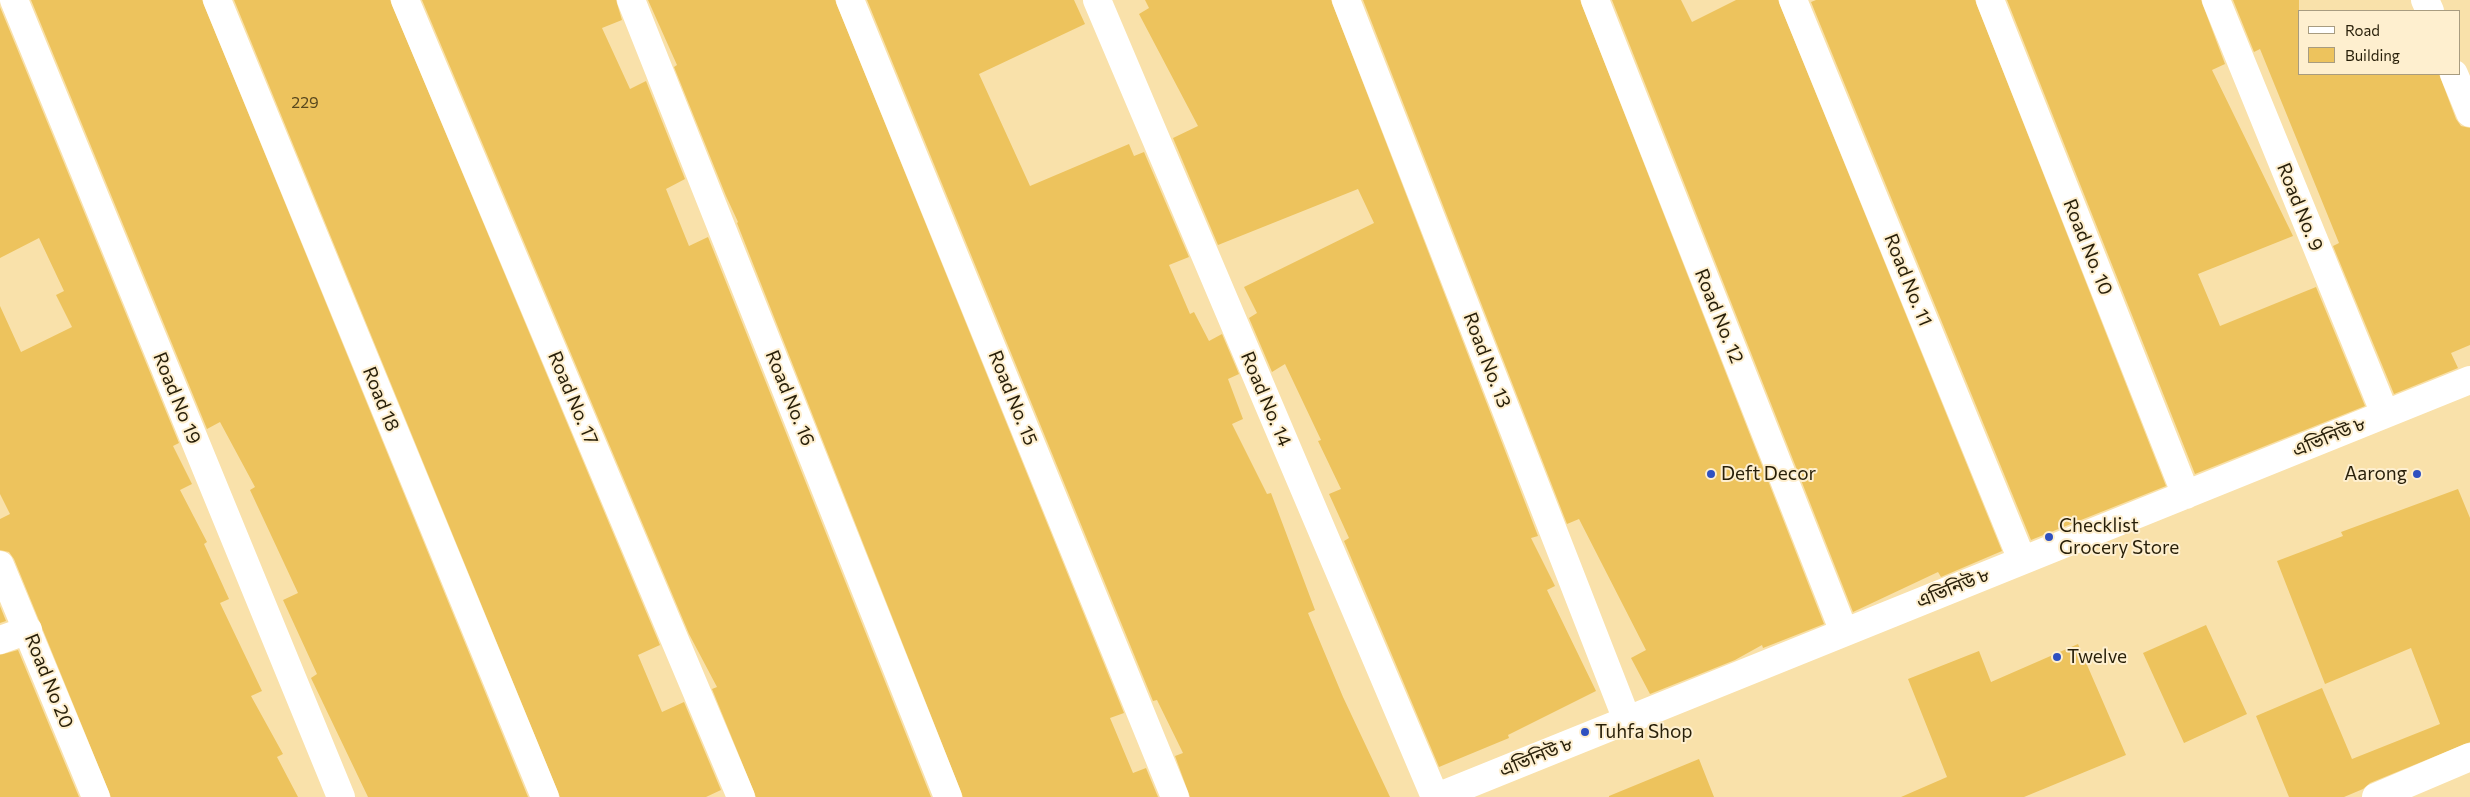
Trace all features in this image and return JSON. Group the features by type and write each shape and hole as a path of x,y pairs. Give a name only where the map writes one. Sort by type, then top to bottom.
{"street":[{"name":"Road No 19","path":"14,0 341,797"},
{"name":"Road 18","path":"217,0 544,797"},
{"name":"Road No. 17","path":"405,0 741,797"},
{"name":"Road No. 16","path":"631,0 948,797"},
{"name":"Road No. 15","path":"850,0 1175,797"},
{"name":"Road No. 14","path":"1097,0 1436,797"},
{"name":"Road No. 13","path":"1346,0 1627,720"},
{"name":"Road No. 12","path":"1594,0 1844,632"},
{"name":"Road No. 11","path":"1793,0 2022,560"},
{"name":"Road No. 10","path":"1990,0 2186,494"},
{"name":"Road No. 9","path":"2216,0 2385,414"},
{"path":"2454,75 2470,113"},
{"name":"এভিনিউ ৮","path":"1436,797 2470,380"},
{"name":"Road No 20","path":"0,565 96,797"},
{"path":"0,640 28,630"},
{"path":"2376,797 2470,757"}],"building":[{"path":"31,0 202,0 528,797 368,797 311,678 317,674 283,600 298,593 250,490 255,487 220,422 207,429"},
{"path":"234,0 390,0 660,645 638,655 662,712 684,702 721,790 706,797 560,797"},
{"path":"422,0 616,0 622,20 602,28 630,89 646,81 685,179 666,189 689,246 708,237 931,797 756,797 712,689 717,687 689,634"},
{"path":"648,0 835,0 1124,713 1110,718 1133,773 1146,768 1158,797 963,797 738,222 674,67 677,65"},
{"path":"867,0 1074,0 1085,24 979,74 1030,186 1129,144 1134,156 1144,152 1189,257 1169,265 1190,314 1194,312 1209,341 1222,334 1239,374 1228,379 1243,419 1232,424 1267,494 1271,493 1315,610 1308,613 1343,697 1390,797 1190,797 1175,756 1183,753 1157,700 1153,701"},
{"path":"1145,0 1331,0 1538,536 1531,538 1555,586 1547,590 1596,691 1508,735 1509,738 1439,767 1344,541 1349,538 1329,494 1341,489 1318,441 1321,440 1285,364 1272,372 1249,318 1257,313 1244,287 1374,223 1358,189 1218,245 1173,138 1198,126 1139,14 1149,8"},
{"path":"1363,0 1580,0 1824,624 1763,648 1762,645 1735,660 1650,694 1631,658 1646,650 1579,519 1567,524"},
{"path":"1612,0 1681,0 1692,22 1736,0 1778,0 2002,551 1941,577 1938,572 1853,612"},
{"path":"1816,0 1975,0 2166,486 2031,540 1811,2"},
{"path":"2007,0 2201,0 2225,64 2212,70 2293,236 2198,274 2220,326 2316,287 2365,406 2195,474"},
{"path":"2233,0 2299,0 2298,75 2439,75 2456,119 2461,126 2470,128 2470,345 2451,353 2458,368 2394,394 2333,246 2339,243 2260,49 2254,52"},
{"path":"0,7 179,443 173,446 192,484 180,490 207,542 204,544 229,599 220,603 262,691 251,696 283,754 277,757 298,797 111,797 14,559 9,552 0,550 0,519 10,514 0,494 0,306 21,352 72,327 56,295 64,291 39,238 0,258"},
{"path":"2458,489 2470,518 2470,742 2370,783 2363,789 2344,797 2289,797 2256,716 2322,688 2352,759 2440,724 2411,648 2325,684 2277,561 2343,536 2341,532"},
{"path":"0,606 6,621 0,623"},
{"path":"2206,625 2247,714 2184,743 2143,653"},
{"path":"2078,644 2126,755 2024,797 1901,797 1947,777 1908,679 1979,651 1991,682"},
{"path":"18,650 79,797 0,797 0,655"},
{"path":"1699,759 1714,797 1609,797 1609,796"}],"place":[{"name":"Deft Decor","path":"1711,474"},
{"name":"Aarong","path":"2417,474"},
{"name":"Checklist Grocery Store","path":"2049,537"},
{"name":"Twelve","path":"2057,657"},
{"name":"Tuhfa Shop","path":"1585,732"}]}
